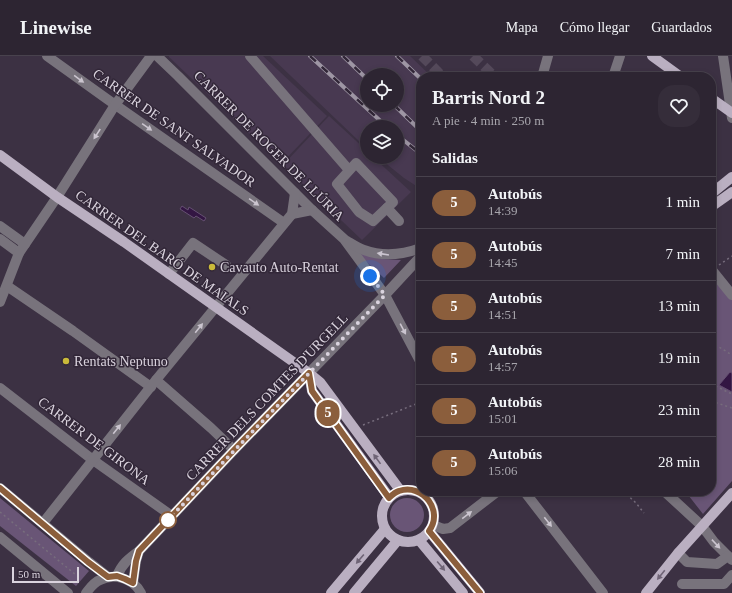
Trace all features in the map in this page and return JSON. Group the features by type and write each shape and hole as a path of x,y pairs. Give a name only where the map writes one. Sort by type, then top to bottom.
{"main road":[{"path":"652,56 674,72"},
{"path":"716,102 732,114"},
{"name":"CARRER DEL BARÓ DE MAIALS","path":"0,155 57,197 216,307 320,382 400,490"},
{"path":"716,190 732,177"},
{"path":"716,203 732,192"},
{"path":"309,373 312,391 389,498"},
{"path":"416,490 400,490 394,493 384,504 382,521 390,536 405,542 419,540 424,536 431,528 434,520 431,502 426,496"},
{"path":"646,593 678,553 732,493"},
{"path":"431,502 432,496"},
{"path":"431,528 480,593"},
{"path":"331,593 385,529"},
{"path":"354,593 398,540"},
{"path":"419,540 463,593"}],"street":[{"name":"CARRER DE SANT SALVADOR","path":"47,56 284,223"},
{"path":"0,302 22,248 57,197 116,105 151,56"},
{"name":"CARRER DE ROGER DE LLÚRIA","path":"157,56 294,193 344,239 385,295 416,354"},
{"path":"250,56 349,170"},
{"path":"543,72 548,56"},
{"path":"615,72 620,56"},
{"path":"723,56 732,114"},
{"path":"356,163 393,202 373,221 359,212 337,184 349,170 356,163"},
{"path":"43,523 292,214 294,193"},
{"path":"387,208 399,221"},
{"path":"292,214 312,210"},
{"path":"0,226 22,248"},
{"path":"0,239 22,248"},
{"name":"CARRER DE ROGER DE LLÚRIA","path":"344,239 364,250 388,255 416,250"},
{"path":"169,274 193,243 226,264"},
{"name":"CARRER DELS COMTES D'URGELL","path":"112,577 128,559 139,551 416,261"},
{"path":"716,276 732,295"},
{"path":"6,286 154,384 211,428 234,450"},
{"name":"CARRER DE GIRONA","path":"0,388 93,460 172,516"},
{"path":"0,488 88,562 112,577"},
{"path":"431,528 450,528 492,496"},
{"path":"532,496 603,593"},
{"path":"669,496 702,526 714,542 730,558 717,564 687,562 678,553"},
{"path":"0,537 68,593"},
{"path":"133,583 139,551"},
{"path":"682,584 724,584 732,575"},
{"path":"86,593 91,586 99,580 112,577 125,579 133,583 141,593"}],"path":[{"path":"716,267 732,256"},
{"path":"716,345 732,355"},
{"path":"717,386 732,394"},
{"path":"716,403 732,408"},
{"path":"355,429 416,404"},
{"path":"628,496 644,512"},
{"path":"0,512 76,575"}],"shaded area":[{"path":"169,56 263,56 327,116 281,164"},
{"path":"270,56 410,56 427,72 416,72 416,186 387,164 404,164 404,120 360,120 360,142"},
{"path":"329,116 360,145 360,164 381,164 411,192 362,240 283,165"},
{"path":"182,206 188,210 189,207 206,218 204,221 196,216 194,218 180,209"},
{"path":"362,253 383,259 401,260 384,278 360,256"},
{"path":"716,282 732,300 732,481 703,514 689,496 716,496"},
{"path":"730,372 732,373 732,392 719,385"},
{"path":"0,498 89,571 76,586 0,526"},
{"path":"407,498 419,503 424,515 419,527 407,532 395,527 390,515 395,503"}],"tunnel":[{"path":"422,56 438,72"},
{"path":"473,56 490,72"}],"railway":[{"path":"310,56 379,120"},
{"path":"343,56 360,72"},
{"path":"397,56 416,74"},
{"path":"401,112 416,126"},
{"path":"404,141 416,150"}],"bus line":[{"name":"5","path":"0,488 108,577 117,576 133,583 139,551 309,373 312,391 389,498 400,490 416,490"},
{"name":"5","path":"426,496 431,502 434,514 434,520 429,531 480,593"}],"place":[{"name":"Cavauto Auto-Rentat","path":"212,267"},
{"name":"Rentats Neptuno","path":"66,361"}],"route":[{"path":"168,520 385,295 370,276"}]}
